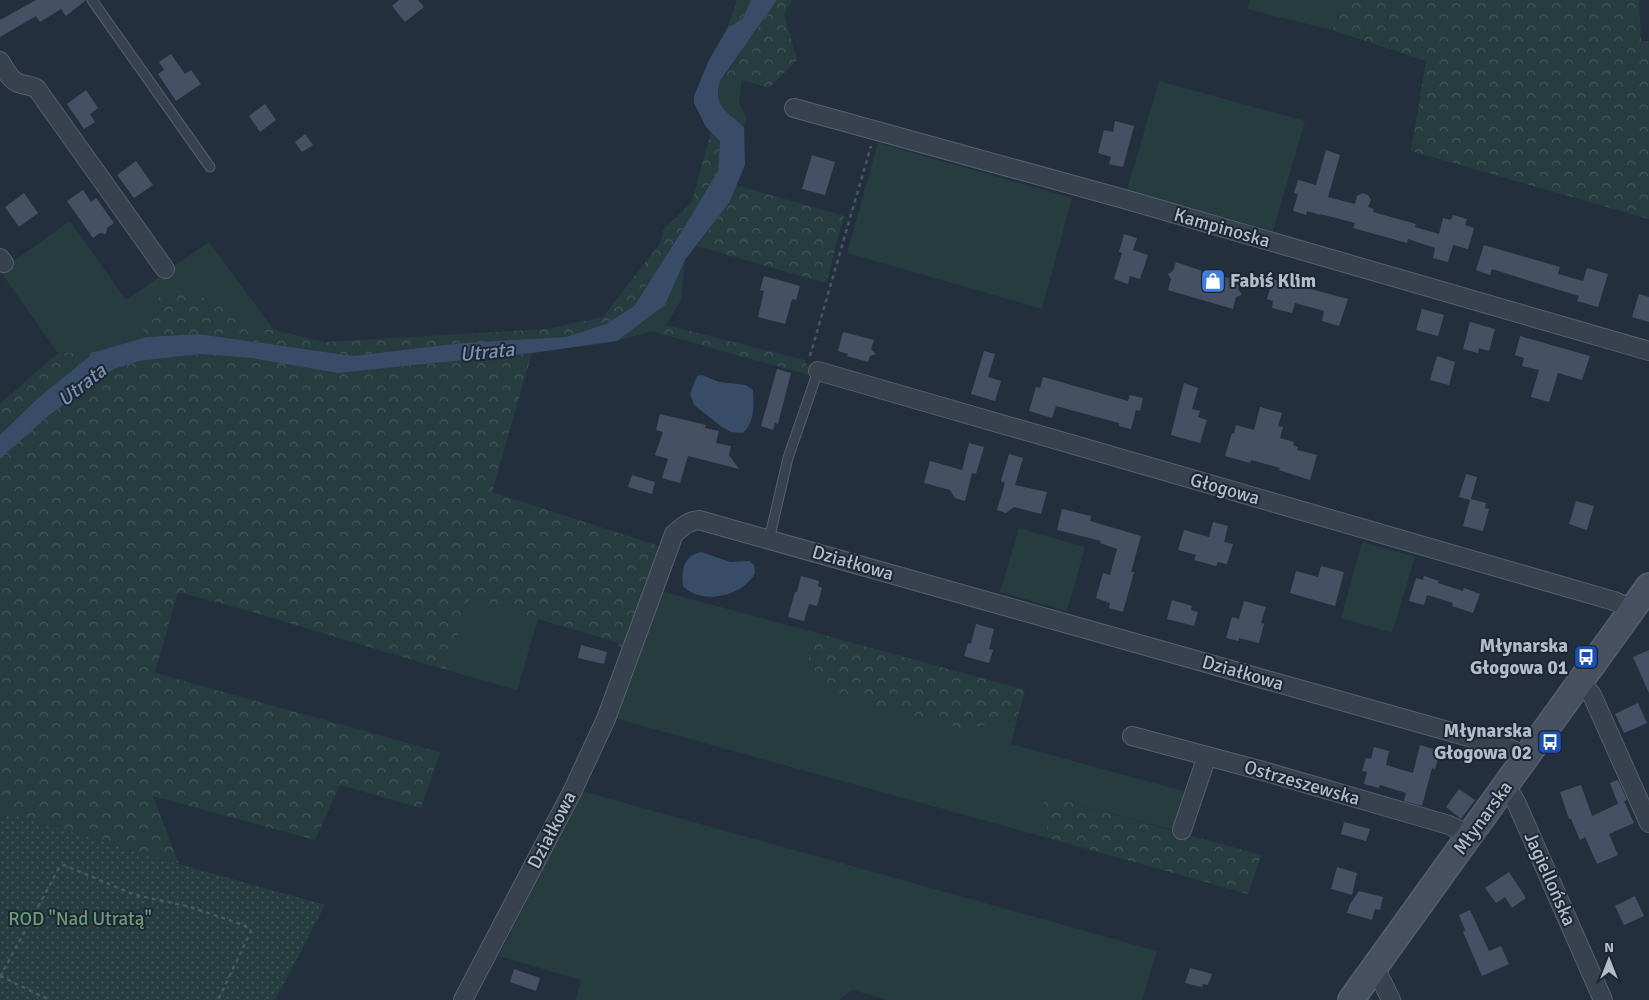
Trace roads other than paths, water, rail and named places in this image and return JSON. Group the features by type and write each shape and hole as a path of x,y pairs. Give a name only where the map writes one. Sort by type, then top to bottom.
{"street":[{"path":"0,61 12,80 20,84 31,85 37,89 165,269"},
{"name":"Kampinoska","path":"794,108 875,132 1124,199 1649,351"},
{"name":"Głogowa","path":"818,371 1614,601 1632,609"},
{"name":"Działkowa","path":"463,1000 572,792 606,719 674,534 692,521 699,520 1508,748 1528,756"},
{"name":"Młynarska","path":"1352,1000 1649,586"},
{"path":"1581,682 1592,695 1649,823"},
{"name":"Ostrzeszewska","path":"1132,736 1449,824 1470,835"},
{"path":"1182,830 1207,756"},
{"name":"Jagiellońska","path":"1503,790 1511,794 1516,802 1603,1000"},
{"path":"1376,966 1391,1000"}],"lane":[{"path":"92,0 210,167"},
{"path":"769,540 788,458 818,371"}],"water":[{"name":"Utrata","path":"751,0 777,0 720,81 718,90 718,97 723,108 744,127 745,165 729,203 685,260 665,305 617,341 532,353 338,373 251,358 200,354 139,361 114,369 48,416 0,459 0,435 38,398 95,352 146,337 199,334 353,356 462,343 566,337 606,324 634,306 718,171 720,141 706,127 694,103 694,96 709,60 727,29 743,18"},
{"path":"702,375 719,382 746,385 753,390 752,418 743,433 731,432 722,427 694,405 690,394 697,376"},
{"path":"701,552 730,562 749,561 754,565 755,573 741,588 732,592 722,596 701,596 683,586 683,569 687,560"}],"place":[{"name":"Fabiś Klim","path":"1213,281"},
{"name":"Młynarska Głogowa 01","path":"1586,657"},
{"name":"Młynarska Głogowa 02","path":"1550,742"}],"park label":[{"name":"ROD \"Nad Utratą\"","path":"80,919"}]}
